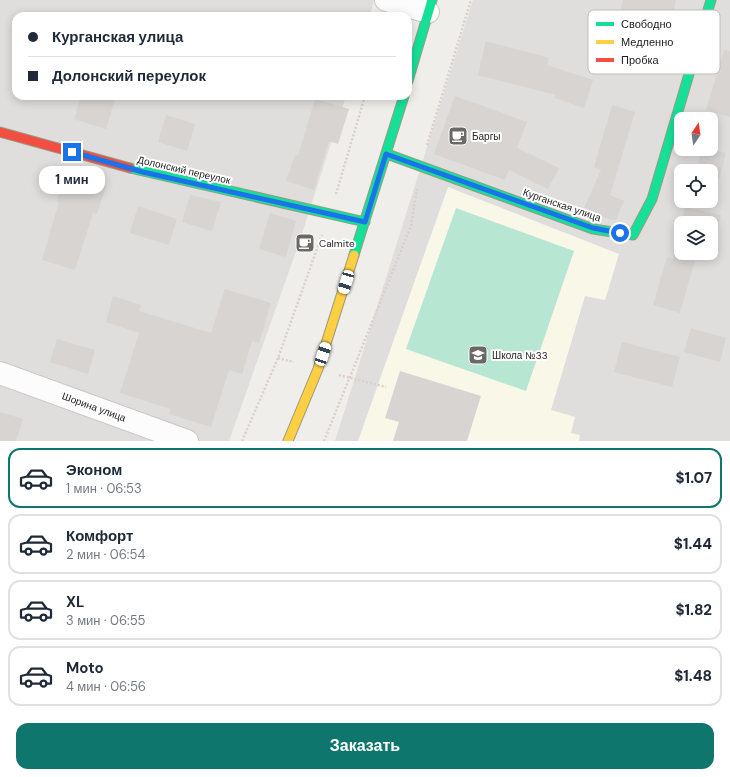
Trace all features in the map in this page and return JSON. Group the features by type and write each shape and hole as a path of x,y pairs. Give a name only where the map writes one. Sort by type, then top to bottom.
{"street":[{"path":"386,0 430,6 412,67"},
{"name":"Курганская улица","path":"708,10 711,0"},
{"name":"Курганская улица","path":"386,154 593,228 633,236 652,199 689,74"},
{"path":"288,441 318,369 403,100"},
{"name":"Долонский переулок","path":"0,132 143,172 365,222"},
{"name":"Шорина улица","path":"0,373 187,441"}],"path":[{"path":"324,441 411,226 421,167 470,0"},
{"path":"242,441 278,358 330,214 364,100"},
{"path":"278,358 294,362"},
{"path":"337,374 386,388"}],"shaded area":[{"path":"0,0 374,0 371,12 12,12 12,100 345,100 300,240 229,441 0,441"},
{"path":"473,0 730,0 730,441 335,441"},
{"name":"Школа №33","path":"448,187 619,254 605,300 585,296 551,410 575,417 571,433 580,435 579,441 358,441"}],"green space":[{"path":"456,208 574,251 526,391 406,349"}],"building":[{"path":"623,0 676,0 674,10 621,10"},
{"path":"486,41 549,58 547,65 593,80 584,108 555,98 556,95 478,75"},
{"path":"724,50 730,51 730,117 718,114 718,112 706,110 717,74 720,74 720,63"},
{"path":"455,96 527,122 517,148 559,168 548,189 509,170 505,180 434,154"},
{"path":"80,100 115,100 106,129 74,119"},
{"path":"315,100 349,109 338,144 329,141 314,190 286,181 295,155 298,156"},
{"path":"612,105 635,112 610,195 624,201 616,220 608,219 584,208 601,170 594,167"},
{"path":"166,115 195,124 187,151 158,142"},
{"path":"718,151 726,153 719,179 718,164 698,164 700,156 718,156"},
{"path":"65,173 106,186 97,214 93,213 75,270 42,260 59,202 57,202"},
{"path":"190,195 221,202 212,231 182,222"},
{"path":"138,206 177,219 169,245 130,233"},
{"path":"685,208 721,215 718,229 718,216 683,216"},
{"path":"270,213 296,221 286,257 259,249"},
{"path":"674,255 674,260 695,260 680,313 653,305 667,257 673,259"},
{"path":"225,289 271,303 259,343 252,341 242,374 229,370 211,427 169,414 171,409 120,393 139,333 106,322 113,296 141,305 139,311 211,333"},
{"path":"691,328 726,338 720,362 684,352"},
{"path":"57,339 95,350 88,374 50,362"},
{"path":"622,342 680,357 672,387 614,372"},
{"path":"400,371 481,396 467,441 393,441 399,422 385,418"},
{"path":"0,412 23,419 16,441 0,441"}],"traffic: fast":[{"path":"412,68 432,0"},
{"path":"708,10 711,0"},
{"path":"387,154 593,229 633,235 652,199 689,74"},
{"path":"354,255 403,100"},
{"path":"130,168 365,222"}],"traffic: slow":[{"path":"288,441 318,369 354,255"}],"traffic: jam":[{"path":"0,132 130,168"}],"place":[{"name":"Баргы","path":"458,136"},
{"name":"Calmite","path":"305,243"},
{"name":"Школа №33","path":"478,355"}],"route":[{"path":"72,152 143,172 365,222 386,154 593,228 620,233"}]}
